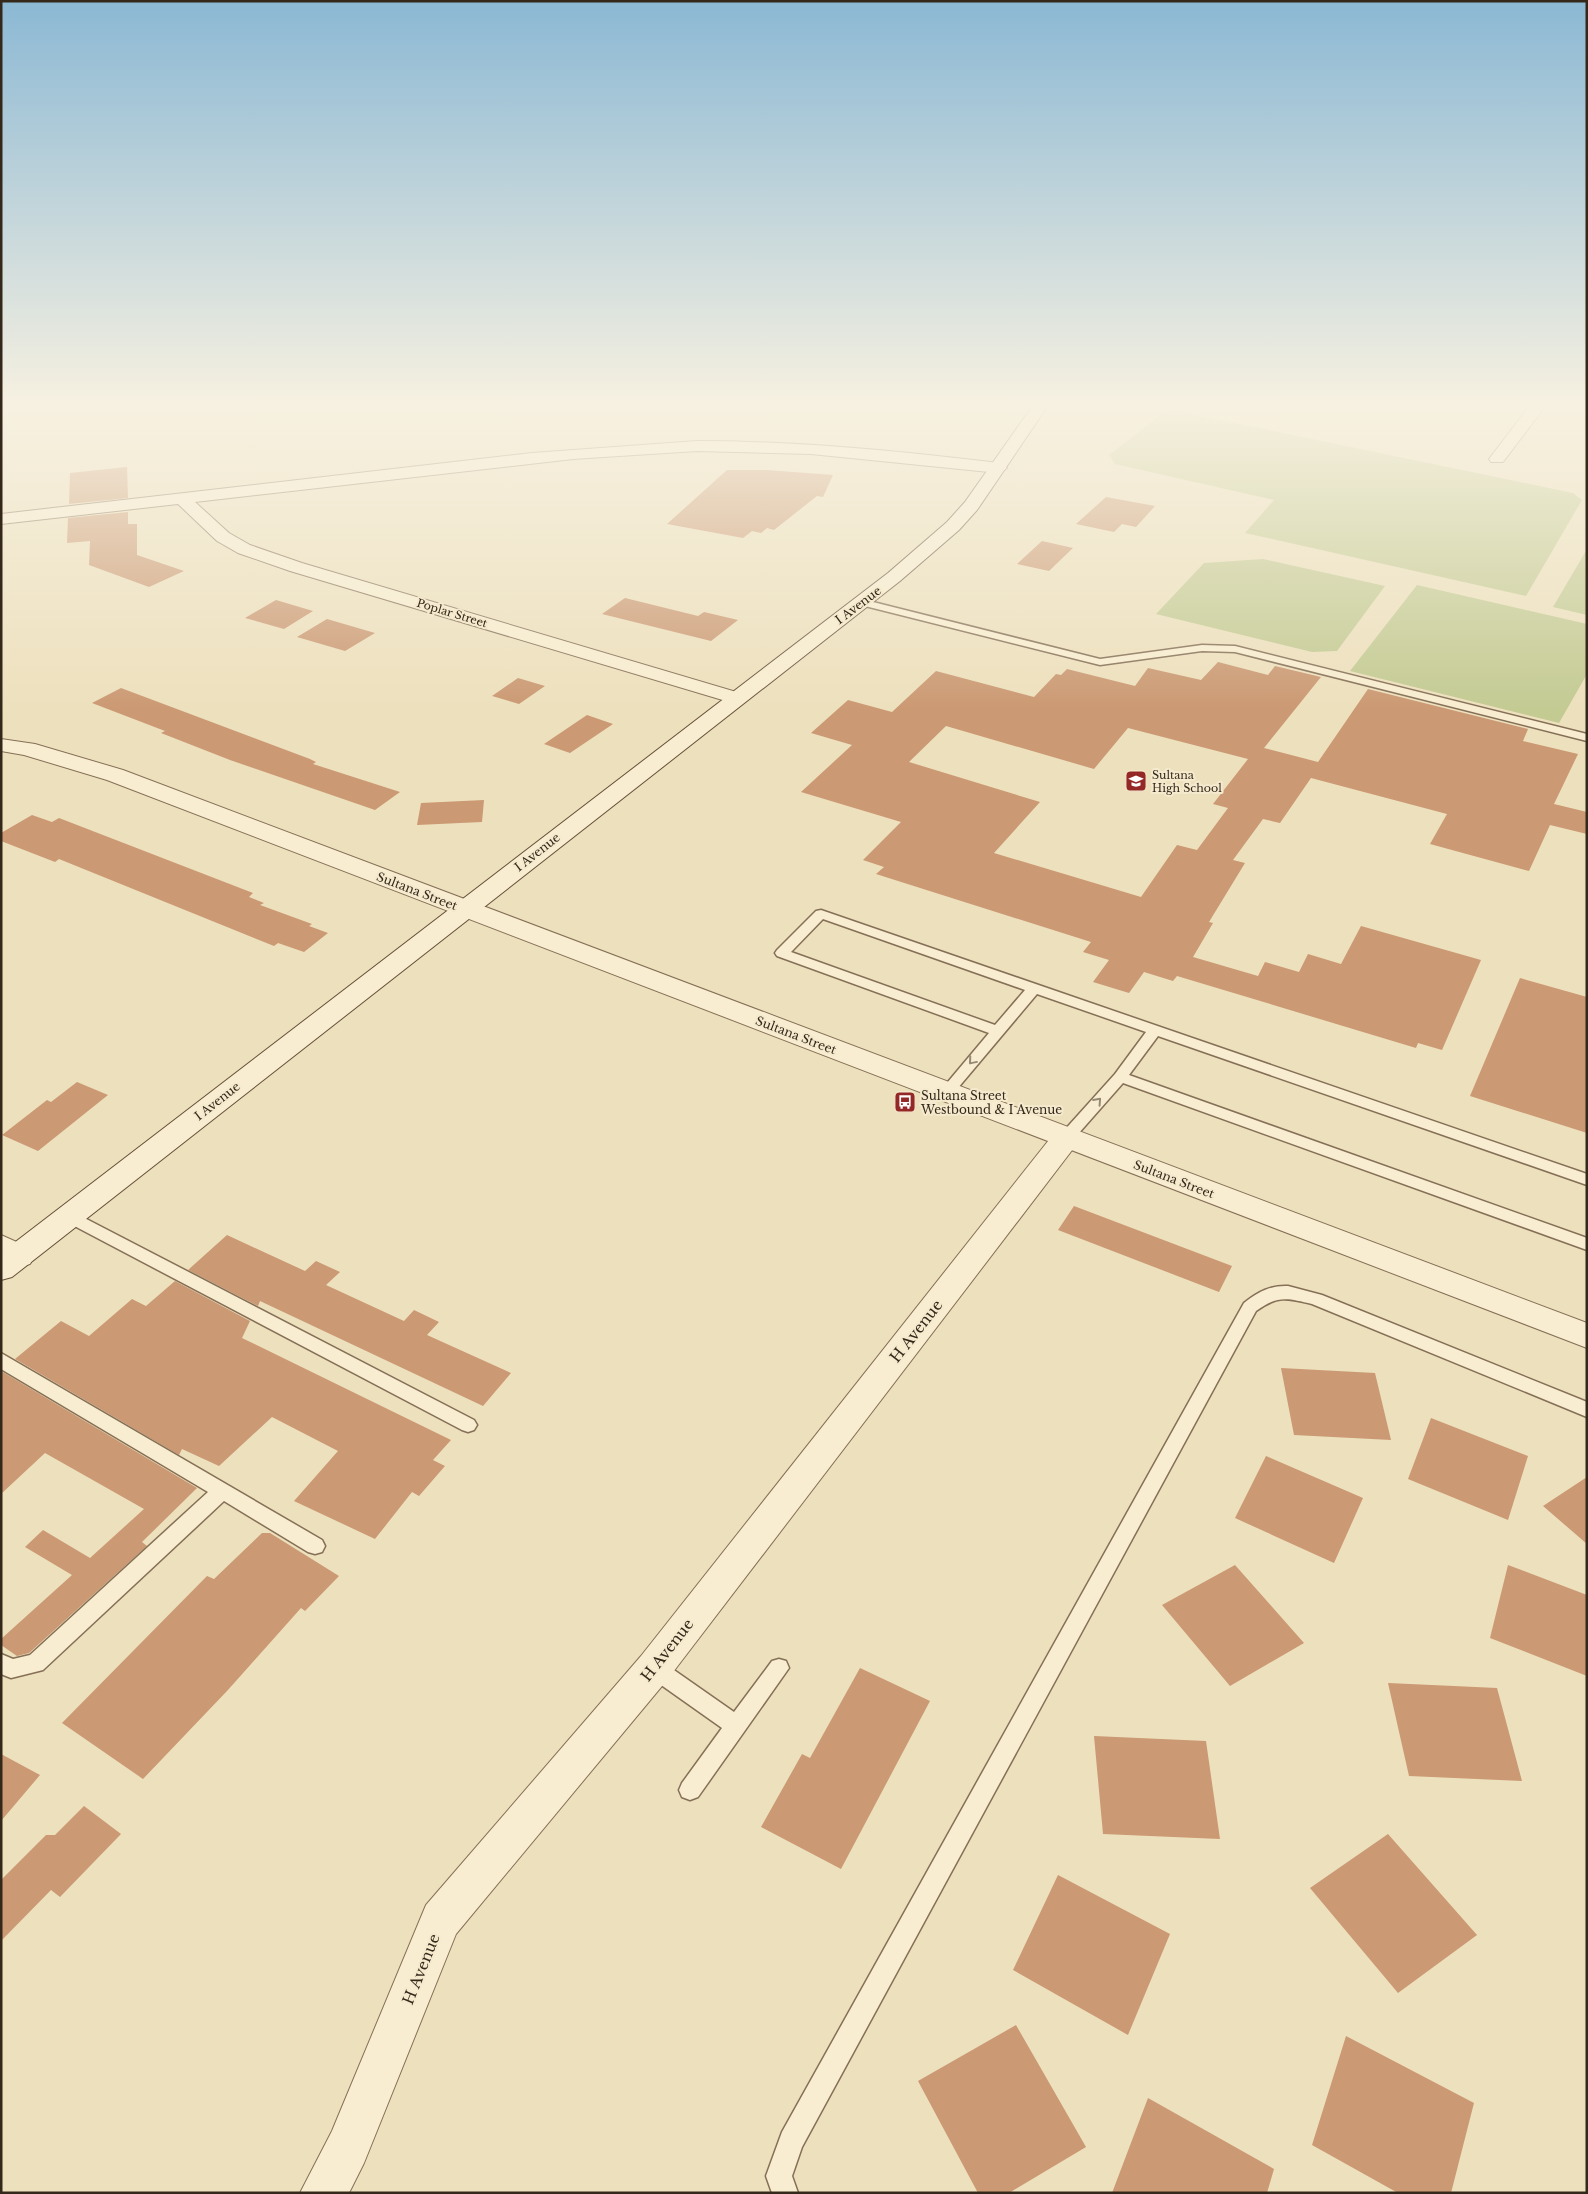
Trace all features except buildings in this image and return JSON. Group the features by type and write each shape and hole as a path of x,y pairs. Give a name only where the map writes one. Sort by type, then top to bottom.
{"street":[{"path":"1,519 122,506"},
{"name":"Poplar Street","path":"190,506 223,537 244,549 296,567 736,698"},
{"name":"I Avenue","path":"7,1257 69,1216 894,577 953,526 971,506"},
{"name":"Sultana Street","path":"1,745 27,749 115,775 1587,1336"},
{"name":"H Avenue","path":"323,2193 348,2147 442,1920 654,1668 1066,1138"}],"lane":[{"path":"861,602 1100,662 1120,662 1207,648 1235,649 1587,738"},
{"path":"997,1031 782,953 821,914 1587,1180"},
{"path":"947,1092 1034,988"},
{"path":"1066,1138 1120,1077 1155,1030"},
{"path":"1120,1077 1587,1244"},
{"path":"69,1216 468,1425"},
{"path":"785,2193 779,2176 791,2141 1250,1307 1266,1294 1282,1292 1316,1299 1587,1410"},
{"path":"1,1360 315,1546"},
{"path":"1,1663 11,1669 36,1663 222,1490"},
{"path":"654,1668 736,1726"},
{"path":"690,1790 779,1668"}],"green space":[{"path":"1268,506 1578,506 1526,596 1245,533"},
{"path":"1587,549 1587,615 1553,607"},
{"path":"1263,559 1385,586 1337,651 1312,652 1156,614 1204,563"},
{"path":"1417,585 1587,624 1587,674 1559,723 1350,671"}],"place":[{"name":"Sultana High School","path":"1136,781"},
{"name":"Sultana Street Westbound & I Avenue","path":"905,1102"}]}
